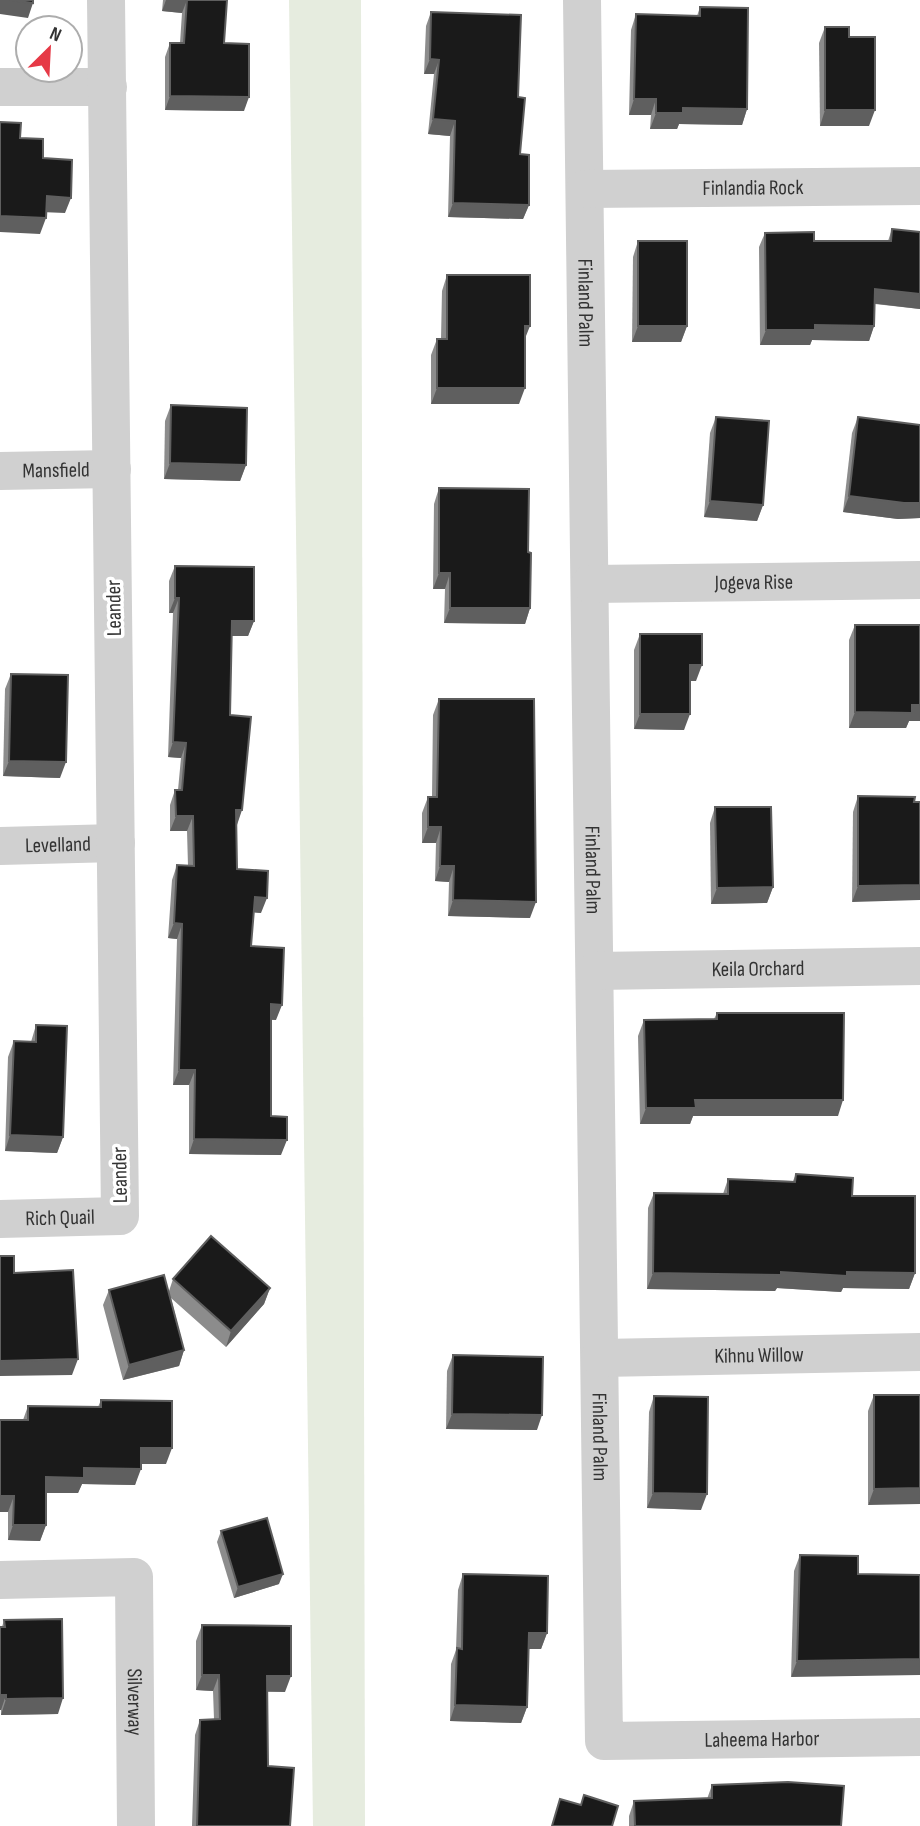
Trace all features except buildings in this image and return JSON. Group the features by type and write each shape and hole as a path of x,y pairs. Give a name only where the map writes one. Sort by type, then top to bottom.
{"street":[{"name":"Leander","path":"106,0 120,1216"},
{"name":"Finland Palm","path":"582,0 604,1741"},
{"path":"0,87 108,87"},
{"name":"Finlandia Rock","path":"585,189 920,186"},
{"name":"Mansfield","path":"0,471 112,468"},
{"name":"Jogeva Rise","path":"590,584 920,580"},
{"name":"Levelland","path":"0,846 116,843"},
{"name":"Keila Orchard","path":"595,971 920,966"},
{"name":"Rich Quail","path":"0,1219 120,1216"},
{"name":"Kihnu Willow","path":"600,1357 920,1352"},
{"name":"Silverway","path":"0,1580 134,1577 136,1826"},
{"name":"Laheema Harbor","path":"604,1741 920,1737"}],"shaded area":[{"path":"289,0 361,0 365,1826 313,1826"}]}
